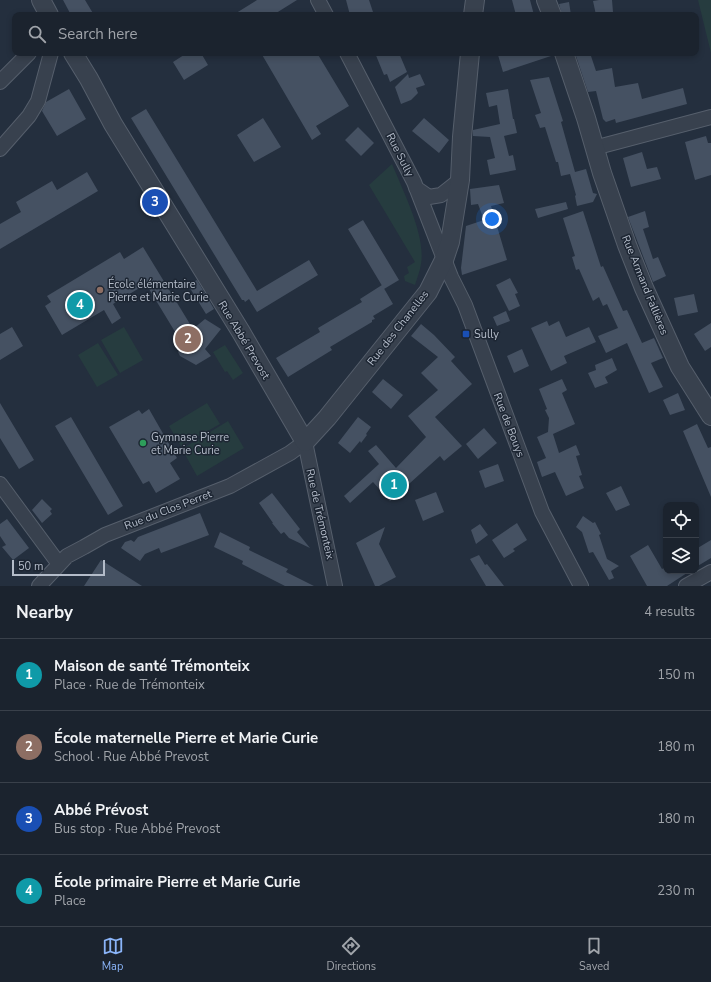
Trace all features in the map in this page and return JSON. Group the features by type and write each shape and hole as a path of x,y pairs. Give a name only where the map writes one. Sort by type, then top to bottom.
{"street":[{"path":"41,0 47,12"},
{"path":"318,0 324,12"},
{"path":"473,12 475,0"},
{"path":"546,0 551,12"},
{"path":"0,82 26,56"},
{"path":"0,149 29,116 38,101 50,56"},
{"name":"Rue Abbé Prevost","path":"75,56 113,124 241,332 305,442"},
{"name":"Rue Sully","path":"348,56 402,157 416,188 444,260"},
{"name":"Rue des Chanelles","path":"305,442 327,418 428,292 444,260 450,242 460,180 462,137 470,56"},
{"name":"Rue Armand Fallières","path":"565,56 627,245 650,301 680,367 711,416"},
{"path":"594,148 711,117"},
{"path":"416,188 428,197 441,195 460,180"},
{"name":"Rue de Bouys","path":"444,260 467,311 542,512 581,586"},
{"name":"Rue du Clos Perret","path":"39,586 67,556 105,535 230,486 290,453 305,442"},
{"name":"Rue de Trémonteix","path":"305,442 335,586"},
{"path":"0,484 59,564"},
{"path":"686,586 711,572"}],"green space":[{"path":"698,0 711,0 711,53"},
{"path":"392,164 417,227 420,240 422,253 421,264 415,285 405,281 404,276 409,273 407,267 415,262 369,185"},
{"path":"124,327 143,360 120,373 101,340"},
{"path":"98,343 118,375 97,387 78,355"},
{"path":"225,345 243,373 233,380 227,371 225,372 213,352"},
{"path":"207,403 220,424 181,446 169,426"},
{"path":"228,421 244,448 197,476 182,449"}],"building":[{"path":"63,0 85,0 92,12 69,12"},
{"path":"257,0 297,0 278,12 238,12"},
{"path":"346,0 369,0 373,12 349,12"},
{"path":"512,0 530,0 533,12 515,12"},
{"path":"612,0 613,12 595,12 593,1"},
{"path":"569,2 571,12 561,12 559,4"},
{"path":"182,56 203,56 208,65 184,80 173,62"},
{"path":"263,56 319,56 349,106 316,126 321,134 312,140"},
{"path":"376,56 400,56 407,72 390,82 387,74 384,75"},
{"path":"498,56 551,56 503,72"},
{"path":"576,56 591,56 596,71 612,68 615,87 638,83 642,99 683,88 687,104 616,123 615,119 606,122 603,119 596,91 588,92"},
{"path":"408,74 409,78 420,74 425,85 416,88 418,93 411,100 401,104 395,87"},
{"path":"549,77 563,121 561,122 575,172 586,169 593,193 597,194 593,202 577,206 576,195 570,174 561,176 558,162 556,162 545,127 540,128 535,115 541,113 530,80"},
{"path":"69,89 86,119 57,136 42,111 46,102"},
{"path":"508,89 517,133 504,136 509,156 513,155 516,170 490,175 487,160 495,158 490,137 473,136 473,130 500,124 497,105 489,107 486,93"},
{"path":"146,109 257,291 309,260 318,275 257,312 249,299 245,302 242,300 131,118"},
{"path":"263,118 281,147 254,162 237,135"},
{"path":"424,118 449,140 439,153 412,131"},
{"path":"358,127 374,143 361,156 345,140"},
{"path":"706,136 708,143 711,143 711,175 695,180 685,142"},
{"path":"642,152 647,169 657,167 661,179 631,187 623,158"},
{"path":"87,172 98,191 0,249 0,224 21,212 16,202 52,181 57,190"},
{"path":"499,185 504,203 491,206 507,260 462,275 461,268 466,226 484,220 478,204 471,205 470,189"},
{"path":"566,202 568,209 538,218 535,209"},
{"path":"583,211 601,267 603,266 623,311 627,310 642,343 654,338 663,358 651,363 663,387 649,393 627,343 606,353 598,336 618,328 607,304 603,306 599,297 593,301 579,269 576,270 572,257 575,256 563,218"},
{"path":"645,211 649,227 643,229 653,259 658,257 666,276 653,282 628,217"},
{"path":"363,220 399,280 384,289 348,229"},
{"path":"143,247 193,329 205,319 221,329 205,349 211,356 196,365 180,356 178,352 183,345 146,284 113,304 121,318 112,324 104,310 62,335 45,306 51,302 47,296 120,252 124,259"},
{"path":"510,278 518,293 515,294 520,306 509,311 496,285"},
{"path":"197,280 214,309 206,314 188,285"},
{"path":"382,285 393,304 373,316 375,319 372,320 372,322 330,347 332,350 288,377 276,358 320,332 318,328 362,302 360,299"},
{"path":"694,294 698,312 678,316 674,298"},
{"path":"506,311 510,321 497,326 493,317"},
{"path":"547,321 549,326 559,321 566,337 589,327 596,342 564,356 567,363 551,371 531,328"},
{"path":"711,323 711,347 705,351 694,334"},
{"path":"421,324 455,357 451,361 472,384 435,417 462,446 444,461 440,456 390,501 373,482 350,503 344,496 379,464 368,451 376,445 396,468 426,437 408,416 438,390 421,373 438,357 411,336"},
{"path":"12,327 23,346 0,360 0,334"},
{"path":"522,349 529,366 514,373 507,356"},
{"path":"612,358 617,370 605,377 608,383 595,388 588,373 596,370 595,365"},
{"path":"383,379 403,395 391,409 372,392"},
{"path":"562,379 567,390 562,393 575,424 553,434 559,453 576,445 580,455 576,456 582,475 579,476 584,488 566,496 555,472 542,477 537,462 546,458 537,437 548,432 549,418 539,389"},
{"path":"678,393 685,410 670,415 663,400"},
{"path":"0,403 34,460 19,469 0,438"},
{"name":"Gymnase Pierre et Marie Curie","path":"149,409 177,458 170,463 180,479 156,493 149,481 143,484 109,427 139,410 142,414"},
{"path":"71,417 123,506 108,515 55,426"},
{"path":"358,417 371,427 361,443 360,441 350,453 338,443"},
{"path":"697,424 708,448 711,447 711,497 683,431"},
{"path":"484,428 497,443 478,459 466,444"},
{"path":"498,464 504,481 485,488 479,471"},
{"path":"621,486 630,505 616,511 606,493"},
{"path":"436,492 444,512 423,521 415,500"},
{"path":"272,493 300,529 297,532 310,548 289,538 284,532 281,534 272,523 259,503"},
{"path":"42,499 52,509 50,511 52,514 42,523 32,510"},
{"path":"200,513 209,535 161,553 159,548 145,554 140,561 121,548 125,542 131,540 134,542 138,537"},
{"path":"583,516 593,523 595,522 601,534 599,535 607,559 619,566 611,571 614,578 609,580 593,552 589,553 582,532 576,527"},
{"path":"7,519 29,548 13,560 2,547 6,545 0,536 0,524"},
{"path":"517,523 527,540 513,549 515,551 504,558 492,540"},
{"path":"480,524 488,535 476,544 471,530"},
{"path":"385,527 379,544 396,577 379,586 375,586 356,543"},
{"path":"220,532 250,547 249,550 288,569 286,572 314,586 285,586 242,564 243,561 214,547"},
{"path":"711,540 711,558 699,565 699,547"},
{"path":"648,545 663,568 663,574 685,574 667,586 647,586 630,556"},
{"path":"479,555 485,565 487,564 504,586 486,586 470,559"},
{"path":"101,560 142,586 84,586"}],"place":[{"name":"Abbé Prévost","path":"155,202"},
{"name":"École élémentaire Pierre et Marie Curie","path":"100,290"},
{"name":"École primaire Pierre et Marie Curie","path":"80,305"},
{"name":"Sully","path":"466,334"},
{"name":"École maternelle Pierre et Marie Curie","path":"188,339"},
{"name":"Gymnase Pierre et Marie Curie","path":"143,443"},
{"name":"Maison de santé Trémonteix","path":"394,485"}]}
